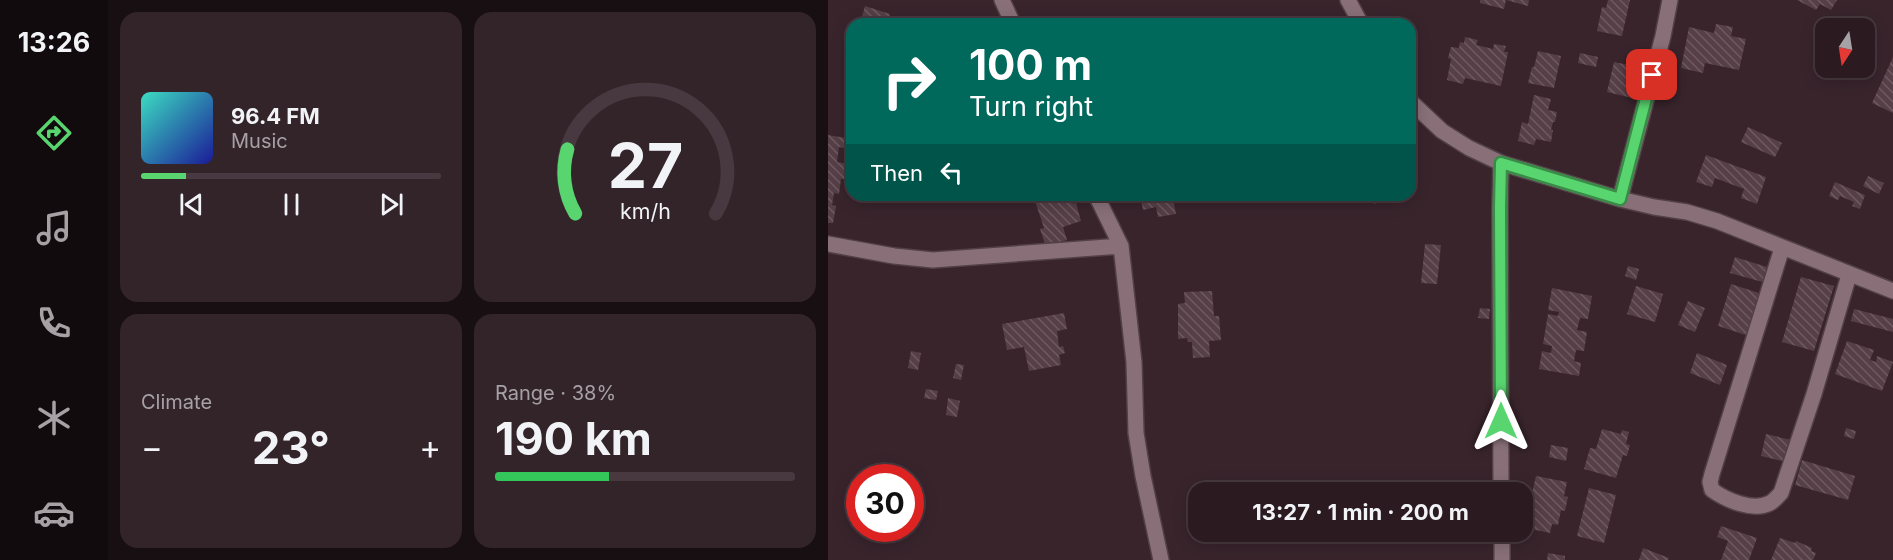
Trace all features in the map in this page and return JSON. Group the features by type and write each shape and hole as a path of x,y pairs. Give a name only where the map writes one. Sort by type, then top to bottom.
{"street":[{"path":"1002,0 1010,18"},
{"path":"1348,0 1358,18"},
{"path":"1620,199 1663,36 1670,0"},
{"path":"1416,107 1442,131 1469,148 1501,163 1620,199 1687,212 1717,221 1893,291"},
{"path":"1501,163 1501,482"},
{"path":"1099,201 1121,246 1134,362 1136,433 1161,560"},
{"path":"828,244 894,256 933,260 1121,246"},
{"path":"1782,248 1712,474 1710,482 1712,490 1719,496 1747,505 1759,506 1772,503 1780,493 1814,394 1849,275"},
{"path":"1502,542 1502,560"}],"building":[{"path":"1480,0 1506,0 1504,9 1480,3"},
{"path":"1506,0 1529,0 1528,6"},
{"path":"1608,0 1630,0 1622,36 1597,31 1602,7 1606,8"},
{"path":"1797,0 1837,0 1831,10 1820,4 1816,10"},
{"path":"865,6 890,14 889,18 862,18"},
{"path":"1716,24 1733,27 1731,36 1746,39 1739,70 1705,63 1703,73 1681,68 1689,27 1714,33"},
{"path":"1465,37 1478,40 1476,45 1493,49 1494,44 1506,46 1504,52 1508,52 1501,86 1465,78 1463,84 1447,80 1451,47 1459,48 1460,42 1464,43"},
{"path":"1538,51 1561,56 1554,88 1528,83"},
{"path":"1580,53 1598,57 1596,67 1578,63"},
{"path":"1893,57 1893,113 1872,103"},
{"path":"1614,62 1639,67 1632,98 1607,92"},
{"path":"1534,95 1551,99 1548,110 1557,112 1551,130 1553,130 1551,142 1536,139 1534,145 1518,141 1522,122 1528,124"},
{"path":"1748,127 1782,143 1775,157 1741,142"},
{"path":"828,135 846,138 844,148 839,147 837,162 846,164 846,179 841,179 839,194 834,193 832,205 836,206 833,223 828,223"},
{"path":"1706,155 1766,177 1757,204 1741,198 1744,189 1715,178 1712,187 1696,182"},
{"path":"1868,176 1884,183 1879,194 1863,186"},
{"path":"1835,182 1865,195 1860,209 1852,206 1854,202 1840,196 1838,200 1829,196"},
{"path":"1035,201 1072,201 1073,204 1076,203 1081,221 1063,227 1067,240 1046,247 1040,229 1044,228"},
{"path":"1141,201 1173,201 1176,214 1158,217 1156,207 1143,210"},
{"path":"1425,244 1441,245 1437,284 1421,283"},
{"path":"1735,257 1770,268 1766,283 1730,273"},
{"path":"1628,266 1639,269 1636,280 1625,276"},
{"path":"1801,277 1834,286 1814,351 1782,342"},
{"path":"1731,284 1762,294 1749,336 1718,326"},
{"path":"1636,286 1663,294 1655,322 1627,314"},
{"path":"1552,288 1592,296 1588,319 1580,318 1577,330 1587,332 1584,351 1576,350 1574,361 1581,363 1579,376 1539,369 1542,351 1551,353 1552,346 1543,344 1548,314 1558,316 1559,312 1548,310"},
{"path":"1212,291 1214,316 1219,316 1221,340 1209,341 1210,357 1193,358 1192,342 1188,342 1187,338 1178,339 1178,304 1185,303 1184,292"},
{"path":"1688,301 1705,308 1695,332 1678,325"},
{"path":"1480,308 1490,309 1489,319 1478,318"},
{"path":"1854,309 1893,319 1893,332 1851,321"},
{"path":"1064,313 1067,329 1057,331 1059,347 1063,346 1065,353 1059,355 1061,365 1029,371 1024,347 1007,350 1002,324"},
{"path":"1847,341 1874,350 1870,360 1876,362 1877,356 1893,362 1882,391 1835,374"},
{"path":"911,351 921,353 918,370 908,368"},
{"path":"1697,353 1727,365 1720,385 1690,373"},
{"path":"956,364 964,365 961,380 953,378"},
{"path":"926,389 938,391 936,400 924,398"},
{"path":"948,398 960,401 957,417 946,415"},
{"path":"1846,428 1856,431 1854,439 1844,436"},
{"path":"1602,429 1621,434 1622,430 1629,432 1626,444 1630,445 1627,456 1623,455 1616,478 1584,469 1590,448 1596,449"},
{"path":"1766,434 1791,440 1786,462 1761,456"},
{"path":"1551,445 1568,448 1566,461 1549,457"},
{"path":"1802,460 1855,476 1848,500 1795,485"},
{"path":"1536,476 1567,482 1564,496 1568,497 1565,511 1561,510 1558,525 1552,524 1550,533 1533,529 1533,489"},
{"path":"1589,488 1616,495 1604,543 1577,536"},
{"path":"1721,526 1757,538 1749,560 1721,560 1728,541 1717,537"},
{"path":"1780,538 1795,543 1796,541 1812,548 1811,551 1816,553 1813,560 1771,560"},
{"path":"1643,548 1669,558 1668,560 1639,560"},
{"path":"1548,553 1565,556 1565,560 1547,560"}],"route":[{"path":"1501,421 1501,163 1620,199 1652,75"}]}
